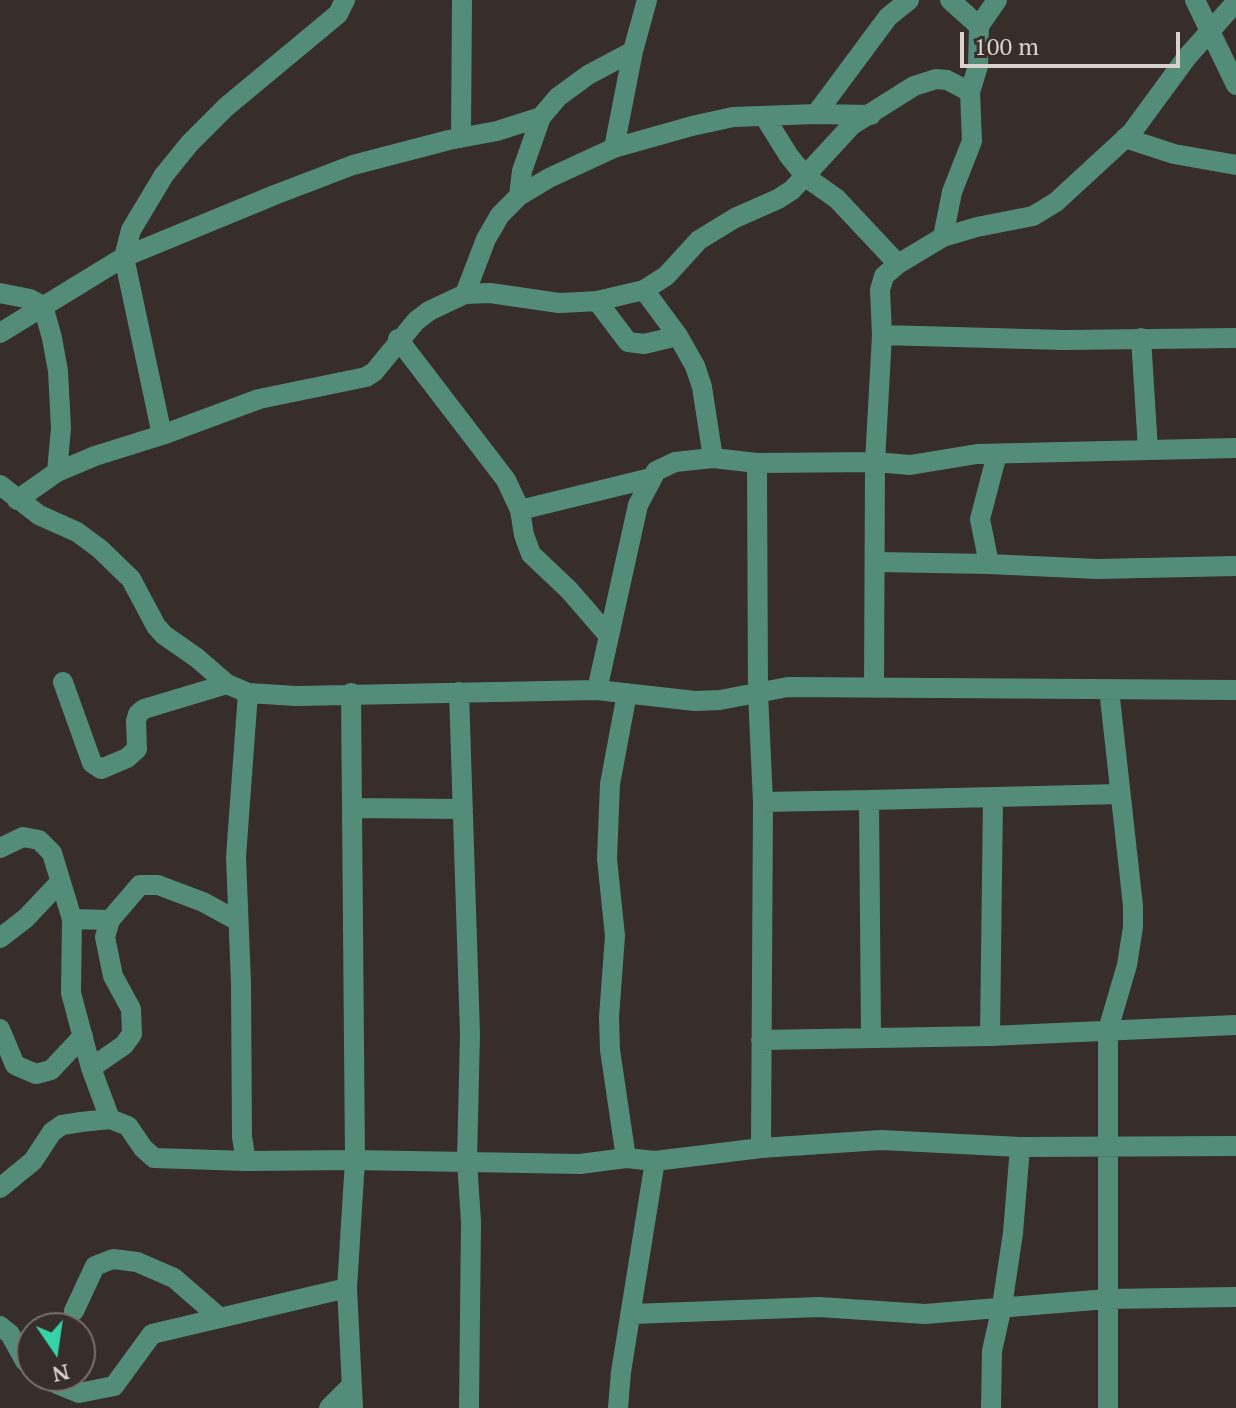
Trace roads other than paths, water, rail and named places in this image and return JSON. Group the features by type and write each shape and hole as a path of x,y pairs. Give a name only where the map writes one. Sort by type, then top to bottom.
{"street":[{"path":"162,435 124,257 139,213 190,143 226,107 338,14 345,0"},
{"path":"461,137 462,0"},
{"path":"614,148 633,51 647,0"},
{"path":"816,114 888,17 909,0"},
{"path":"950,0 979,26"},
{"path":"943,237 952,192 972,141 970,92 978,66 979,26 997,0"},
{"path":"1195,0 1236,85"},
{"path":"874,688 877,562 875,462 882,335 881,282 898,264 943,237 1033,216 1045,210 1125,138 1210,30 1236,2"},
{"path":"519,196 522,171 541,117 558,97 588,75 633,51"},
{"path":"17,500 57,472 95,456 259,399 366,377 374,372 398,339 429,311 465,294 490,293 559,303 597,301 644,290 666,276 699,240 735,218 778,199 806,177 846,131 921,82 947,80 970,92"},
{"path":"465,294 493,224 506,207 549,178 614,148 733,117 871,115"},
{"path":"764,116 806,177 837,199 898,264"},
{"path":"0,333 124,257 353,165 461,137 497,131 541,117"},
{"path":"1125,138 1174,154 1236,165"},
{"path":"644,290 678,336 695,366 702,387 713,458"},
{"path":"0,293 30,299 43,306 58,371 61,428 57,472"},
{"path":"597,301 628,342 644,344 678,336"},
{"path":"882,335 1064,340 1236,338"},
{"path":"1141,338 1148,450"},
{"path":"398,339 506,480 520,510 531,554 569,590 608,635"},
{"path":"597,690 638,505 656,471 675,462 713,458 757,463 875,462 910,465 959,455 1236,448"},
{"path":"989,564 980,519 997,454"},
{"path":"757,463 758,693 763,802 761,1148"},
{"path":"520,510 651,478"},
{"path":"0,485 39,515 77,532 100,549 131,579 164,635 227,684 248,693 296,696 597,690 695,701 788,687 1236,690"},
{"path":"877,562 1097,569 1236,566"},
{"path":"63,682 92,763 101,769 127,758 137,749 136,721 144,709 227,684"},
{"path":"1108,1408 1108,1030 1127,965 1133,927 1109,689"},
{"path":"459,692 470,1034 467,1161 471,1222 469,1408"},
{"path":"246,1161 242,1137 236,857 248,693"},
{"path":"351,693 355,1160 347,1288 353,1408"},
{"path":"626,1158 610,1050 609,1017 615,936 607,849 610,784 627,693"},
{"path":"763,802 1120,794"},
{"path":"990,1036 993,797"},
{"path":"869,800 871,1038"},
{"path":"352,808 463,809"},
{"path":"0,848 23,837 39,840 52,853 72,919 71,993 91,1068 110,1119"},
{"path":"0,938 26,918 60,882"},
{"path":"91,1068 124,1045 132,1034 131,1009 113,976 105,937 110,920 140,885 158,885 203,902 238,921"},
{"path":"72,919 110,920"},
{"path":"761,1040 990,1036 1236,1025"},
{"path":"0,1029 15,1065 36,1074 51,1070 83,1036"},
{"path":"0,1188 33,1161 52,1132 62,1125 110,1119 128,1126 154,1158 246,1161 580,1164 626,1158 655,1161 761,1148 881,1140 1020,1147 1236,1146"},
{"path":"991,1408 992,1351 1013,1233 1020,1147"},
{"path":"618,1408 655,1161"},
{"path":"74,1311 95,1266 113,1259 137,1262 174,1278 220,1318"},
{"path":"77,1392 101,1399 152,1334 347,1288"},
{"path":"632,1314 819,1307 925,1314 1107,1299 1236,1297"},
{"path":"0,1326 10,1334 16,1345"},
{"path":"329,1408 352,1385"}]}
